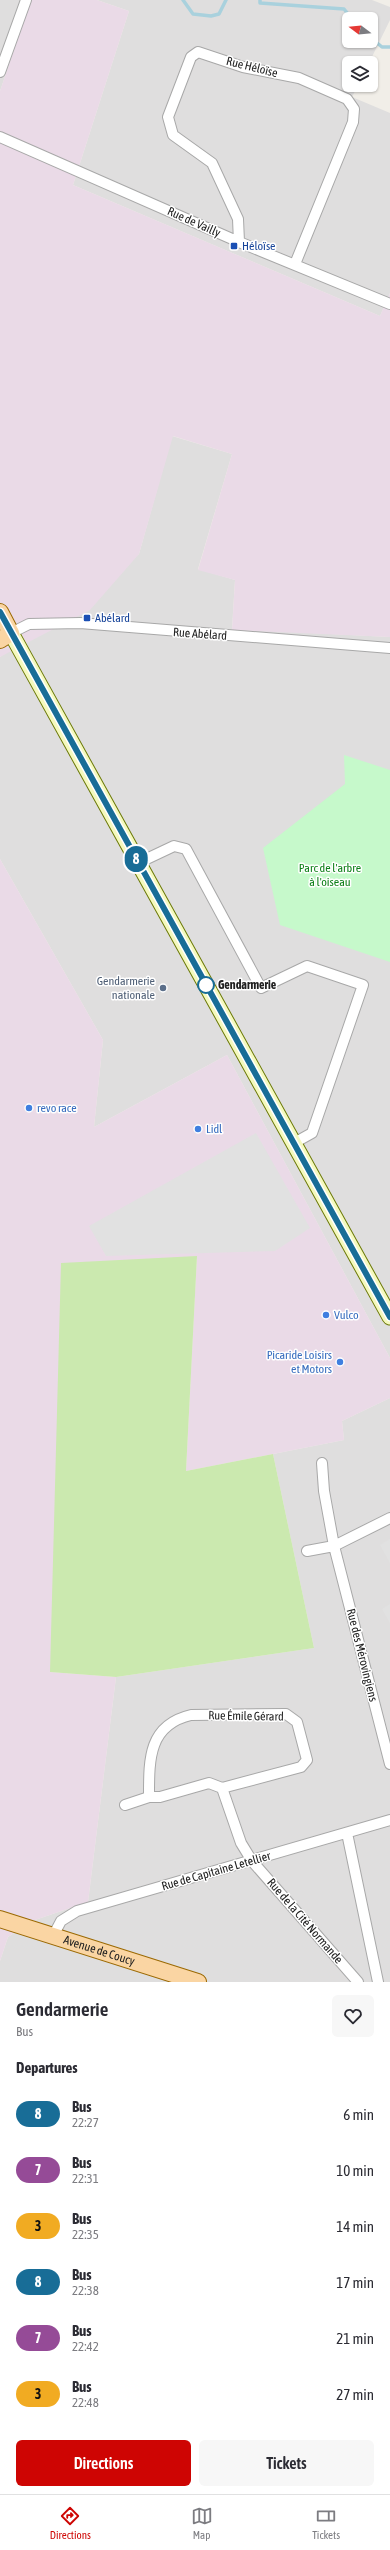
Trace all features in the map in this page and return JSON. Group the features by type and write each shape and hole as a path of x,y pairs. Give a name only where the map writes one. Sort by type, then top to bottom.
{"main road":[{"path":"0,612 6,636 138,863 390,1317"},
{"name":"Avenue de Coucy","path":"0,1919 198,1982"}],"street":[{"path":"0,72 26,0"},
{"name":"Rue Héloïse","path":"239,242 238,219 212,163 173,135 168,117 191,57 198,52 243,67 298,78 347,99 354,109 353,122 295,264"},
{"name":"Rue de Vailly","path":"0,137 239,242 390,304"},
{"name":"Rue Abélard","path":"6,636 29,624 80,623 390,648"},
{"path":"138,863 174,846 186,849 261,988 307,966 363,985 312,1133 294,1143"},
{"name":"Rue des Mérovingiens","path":"322,1463 324,1490 334,1546 390,1764"},
{"path":"307,1551 334,1546 390,1518"},
{"name":"Rue Émile Gérard","path":"125,1805 149,1797 160,1797 210,1783 222,1788 301,1767 307,1760 297,1722 286,1714 191,1715 178,1718 163,1730 154,1740 149,1797"},
{"path":"222,1788 240,1843 252,1861"},
{"name":"Rue de Capitaine Letellier","path":"53,1936 61,1921 77,1911 390,1820"},
{"path":"347,1833 378,1982"},
{"name":"Rue de la Cité Normande","path":"252,1861 358,1982"}],"shaded area":[{"path":"0,0 31,0 0,91"},
{"path":"31,0 97,0 129,11 73,185 380,316 390,293 390,637 232,630 235,580 198,570 232,454 173,436 139,554 90,610 0,657 0,91"},
{"path":"97,0 372,0 390,7 390,20 378,45 378,12 342,12 342,48 376,48 372,56 342,56 342,92 354,92 352,97 390,113 390,293 380,316 73,185 129,11"},
{"path":"172,436 232,454 198,569 235,580 232,629 390,637 390,1358 227,1055 94,1127 103,1040 0,859 0,657 139,554"},
{"path":"0,859 103,1040 94,1127 227,1055 390,1358 390,1398 342,1421 344,1440 186,1471 197,1256 50,1672 116,1677 88,1902 32,1921 8,1937 0,1961"},
{"path":"256,1133 310,1228 275,1251 106,1256 89,1226"},
{"path":"390,1398 390,1982 0,1982 0,1961 8,1937 32,1921 88,1902 116,1677 314,1648 273,1454 344,1440 342,1421"},
{"path":"390,1539 390,1563 380,1545"},
{"path":"390,1604 390,1623 382,1609"}],"green space":[{"name":"Parc de l'arbre à l'oiseau","path":"344,755 390,770 390,962 280,925 263,848 345,784"},
{"path":"197,1256 186,1471 273,1454 314,1648 116,1677 50,1672 61,1263"}],"waterway":[{"path":"183,0 193,14 211,16 219,14 226,0"},
{"path":"260,0 260,3 344,9 346,12"},
{"path":"378,44 382,47 390,47"}],"bus line":[{"name":"8","path":"0,612 390,1317"}],"place":[{"name":"Héloïse","path":"234,246"},
{"name":"Abélard","path":"87,618"},
{"name":"Gendarmerie","path":"206,985"},
{"name":"Gendarmerie nationale","path":"163,988"},
{"name":"revo race","path":"29,1108"},
{"name":"Lidl","path":"198,1129"},
{"name":"Vulco","path":"326,1315"},
{"name":"Picaride Loisirs et Motors","path":"340,1362"}]}
